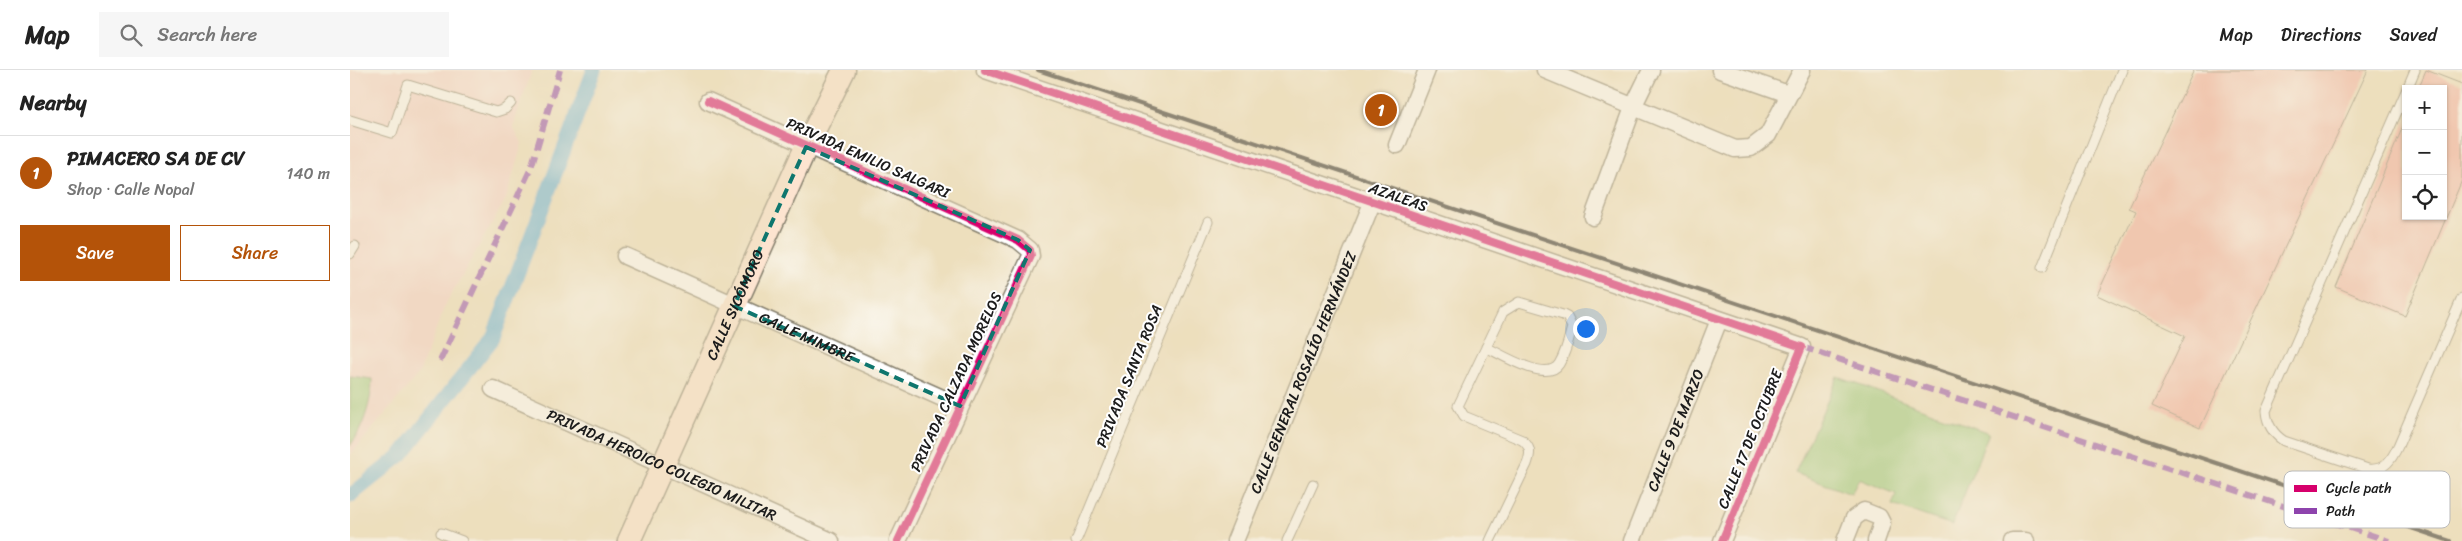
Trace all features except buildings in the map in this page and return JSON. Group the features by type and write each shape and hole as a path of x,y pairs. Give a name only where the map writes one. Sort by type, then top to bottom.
{"street":[{"name":"CALLE SICÓMORO","path":"630,541 806,146 844,70"},
{"name":"AZALEAS","path":"985,70 1372,203 1802,347"},
{"path":"1397,145 1427,70"},
{"path":"1545,70 1634,105 1735,149 1750,148 1768,135 1802,70"},
{"path":"1593,217 1634,105 1651,70"},
{"path":"1720,70 1788,94"},
{"name":"PRIVADA EMILIO SALGARI","path":"708,101 1018,240"},
{"name":"CALLE GENERAL ROSALÍO HERNÁNDEZ","path":"1235,541 1372,203"},
{"name":"PRIVADA CALZADA MORELOS","path":"898,541 1031,256 1028,246 1018,240"},
{"name":"CALLE MIMBRE","path":"625,256 960,406"},
{"name":"CALLE 9 DE MARZO","path":"1632,541 1719,320"},
{"name":"CALLE 17 DE OCTUBRE","path":"1722,541 1802,347"},
{"name":"PRIVADA HEROICO COLEGIO MILITAR","path":"493,389 831,541"},
{"path":"1845,541 1854,518 1864,511 1878,517 1882,523 1876,541"}],"lane":[{"path":"2042,268 2122,70"},
{"path":"2408,85 2415,70"},
{"path":"350,120 392,133 408,85 496,112 505,110 511,103"},
{"path":"2402,99 2266,411 2273,432 2284,441 2368,469 2374,470 2385,466 2398,446 2462,298"},
{"name":"PRIVADA SANTA ROSA","path":"1076,541 1208,222"},
{"path":"1486,347 1540,371 1551,371 1559,364 1572,327 1568,317 1519,302 1502,312 1458,406 1458,410 1464,416 1522,440 1528,444 1530,450 1527,464 1490,541"},
{"path":"1288,541 1312,484"},
{"path":"440,533 462,541"}],"highlighted area":[{"path":"806,147 1018,240 1030,250 960,406 734,306"}],"shaded area":[{"path":"350,70 532,70 513,126 522,143 506,199 445,305 419,373 350,456"}],"green space":[{"path":"350,376 372,379 366,414 350,446"},
{"path":"1838,377 1989,433 1952,525 1892,505 1896,494 1859,479 1851,494 1795,473"}],"waterway":[{"path":"350,496 401,455 493,338 594,70"}],"railway":[{"path":"1038,70 2284,486"},
{"path":"2411,528 2450,541"}],"marked path":[{"path":"440,361 531,168 560,70"},
{"path":"1802,347 2284,506"},
{"path":"2350,528 2389,541"}],"cycle path":[{"path":"985,70 1802,347 1722,541"},
{"path":"708,101 1018,240 1030,250 1031,256 898,541"}],"place":[{"name":"PIMACERO SA DE CV","path":"1381,110"}]}
